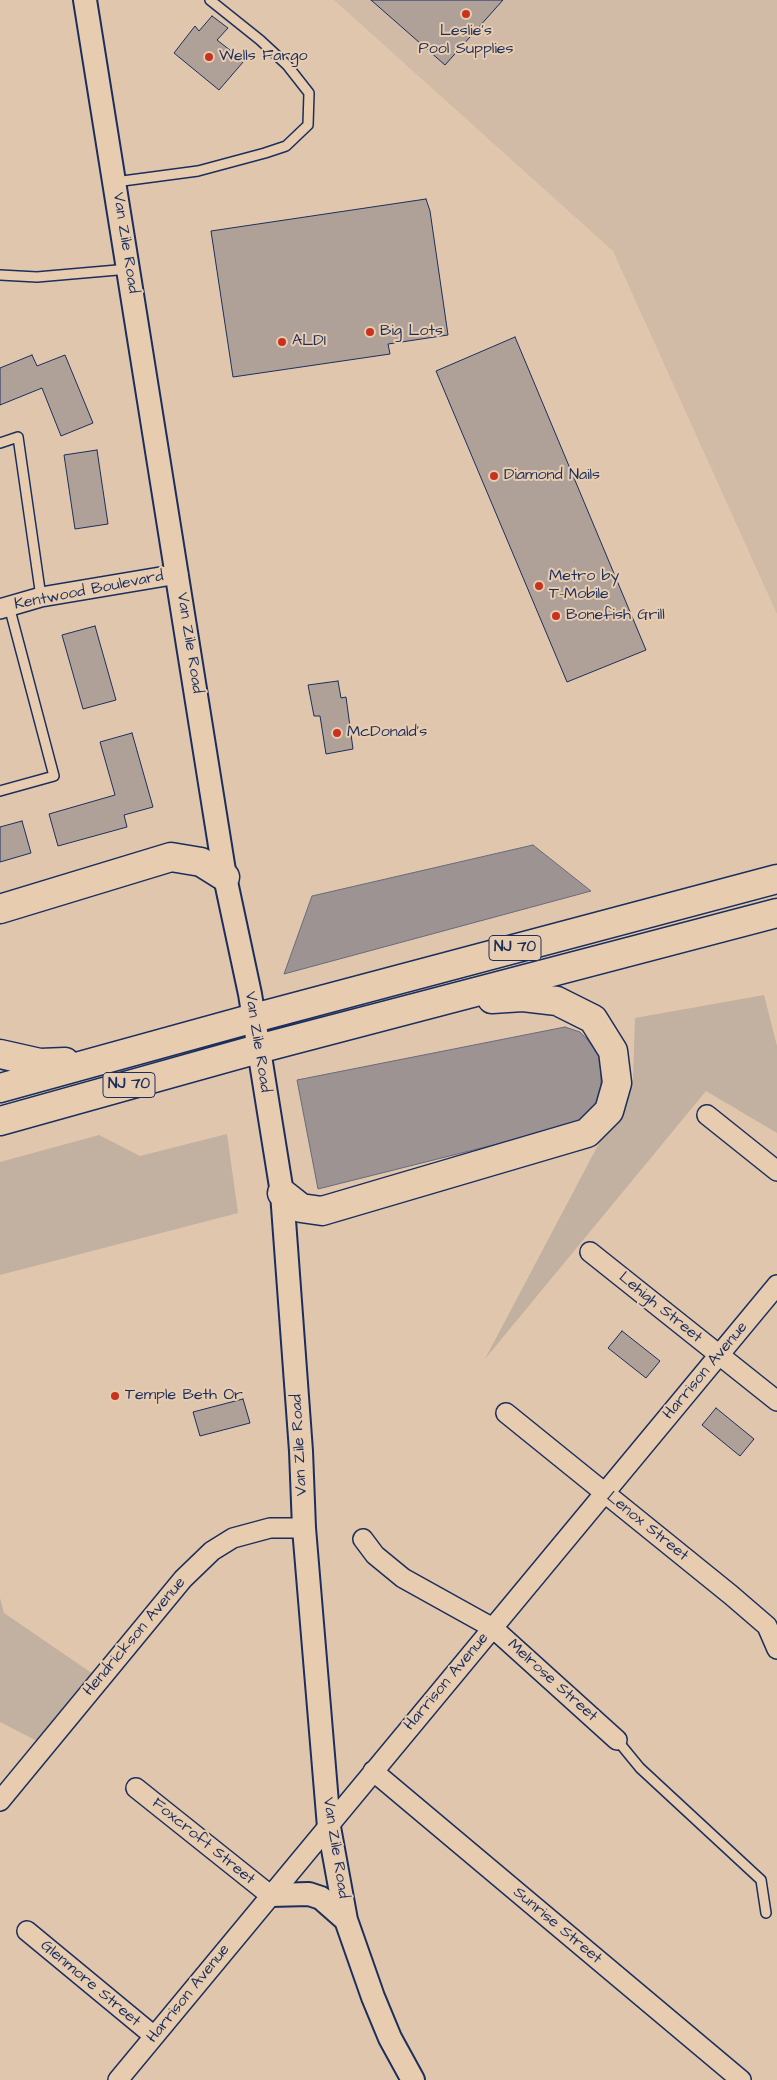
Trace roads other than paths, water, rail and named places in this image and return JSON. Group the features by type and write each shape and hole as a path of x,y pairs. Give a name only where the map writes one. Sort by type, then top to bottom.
{"highway":[{"path":"0,908 171,858 201,862 225,877"},
{"name":"NJ 70","path":"0,1088 254,1018 777,879"},
{"name":"NJ 70","path":"0,1121 258,1049 777,913"},
{"path":"282,1193 301,1208 322,1211 587,1133 609,1111 616,1083 613,1051 592,1019 557,1001 523,996 436,1002"},
{"path":"0,1054 40,1063 99,1061"}],"street":[{"name":"Van Zile Road","path":"85,0 225,877 254,1018 282,1193 301,1451 304,1528 330,1827 346,1920 373,1997 390,2038 413,2080"},
{"name":"Kentwood Boulevard","path":"5,608 41,598 178,574"},
{"path":"708,1115 777,1171"},
{"name":"Lehigh Street","path":"590,1252 777,1401"},
{"name":"Harrison Avenue","path":"118,2080 270,1895 330,1827 373,1771 777,1285"},
{"name":"Lenox Street","path":"506,1413 767,1626 777,1649"},
{"name":"Hendrickson Avenue","path":"0,1801 183,1579 212,1551 233,1538 270,1528 304,1528"},
{"name":"Melrose Street","path":"363,1539 375,1556 403,1578 493,1628 617,1740"},
{"name":"Sunrise Street","path":"373,1771 742,2080"},
{"name":"Foxcroft Street","path":"136,1788 270,1895"},
{"path":"270,1895 309,1894 321,1898 346,1920"},
{"name":"Glenmore Street","path":"27,1931 154,2036"}],"lane":[{"path":"115,182 198,171 265,154 286,146 308,125 309,93 287,65 260,40 210,0"},
{"path":"0,275 37,277 129,269"},
{"path":"0,443 18,437 41,598"},
{"path":"0,791 54,776 5,608"},
{"path":"617,1740 640,1768 760,1880 766,1913"}],"place":[{"name":"Leslie's Pool Supplies","path":"466,14"},
{"name":"Wells Fargo","path":"209,57"},
{"name":"Big Lots","path":"370,332"},
{"name":"ALDI","path":"282,342"},
{"name":"Diamond Nails","path":"494,476"},
{"name":"Metro by T-Mobile","path":"539,586"},
{"name":"Bonefish Grill","path":"556,616"},
{"name":"McDonald's","path":"337,733"},
{"name":"Temple Beth Or","path":"115,1396"}]}
